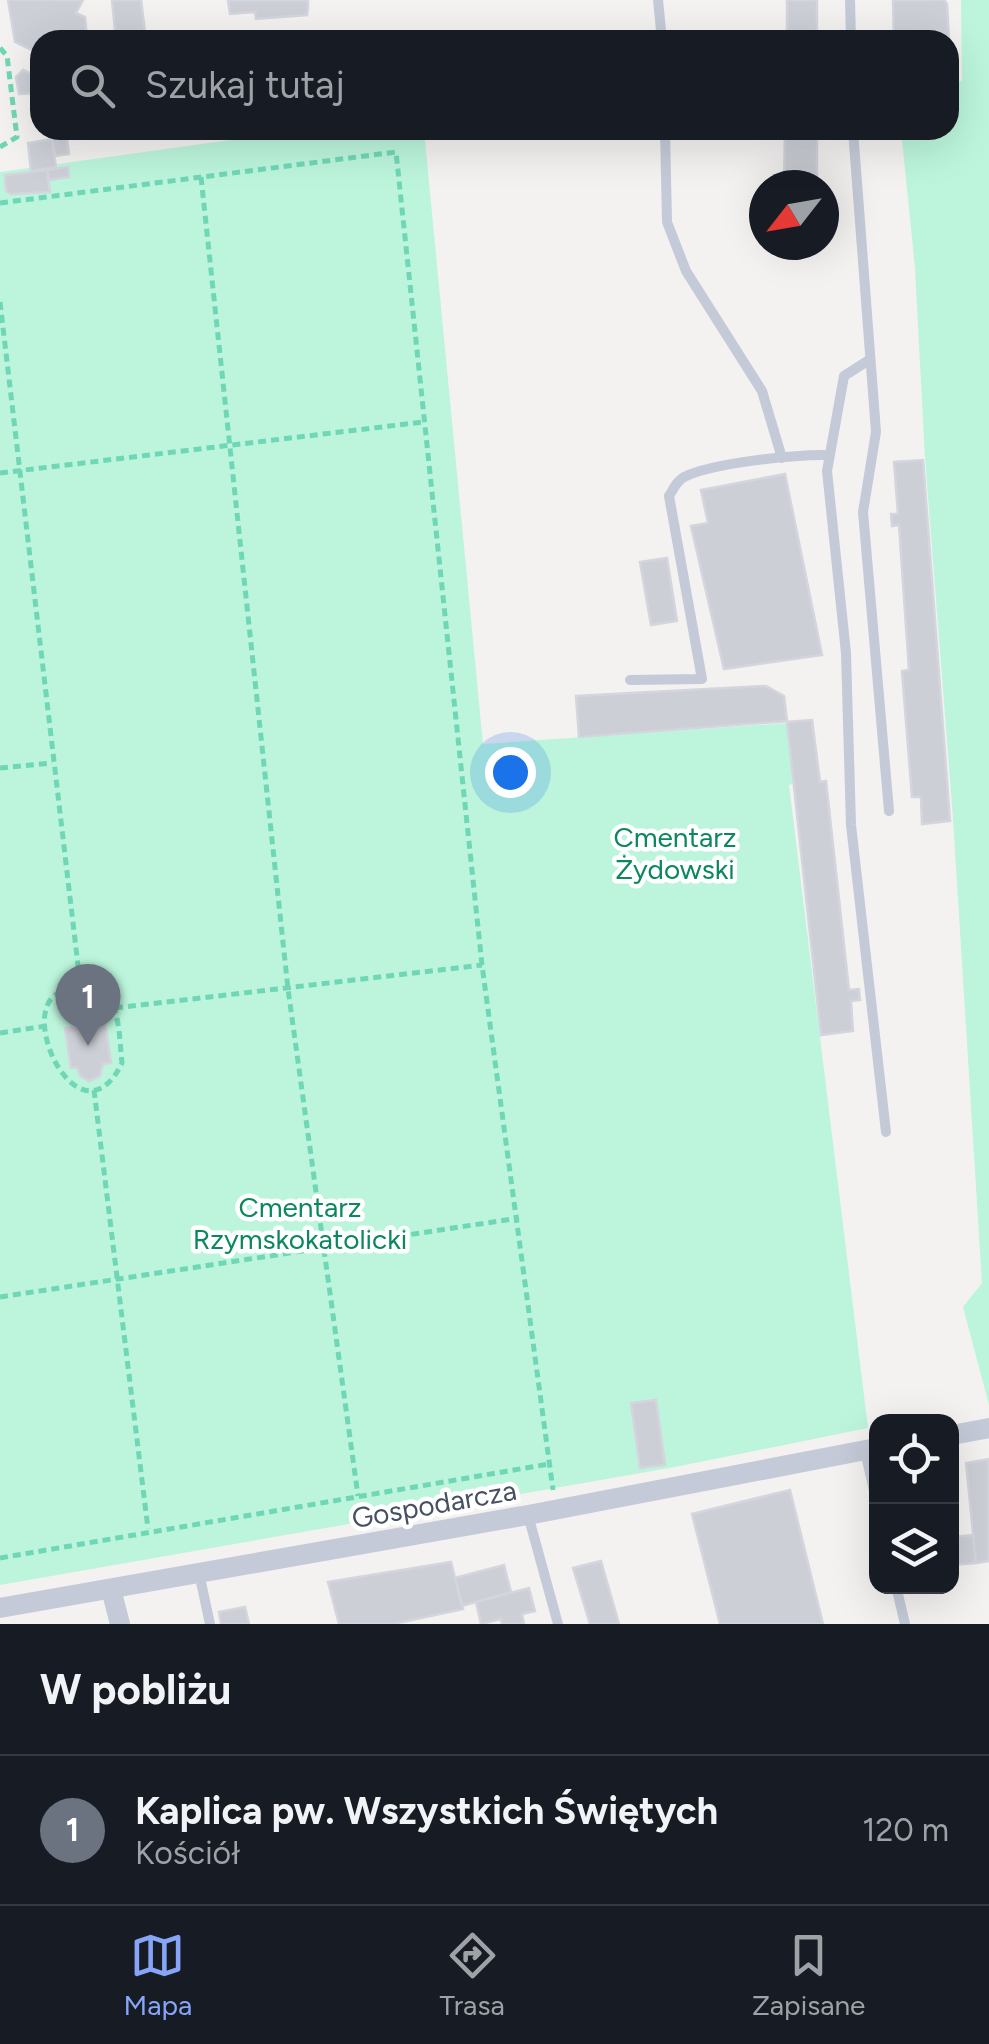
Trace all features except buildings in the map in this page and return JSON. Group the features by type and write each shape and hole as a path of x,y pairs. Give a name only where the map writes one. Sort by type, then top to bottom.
{"street":[{"path":"959,1433 989,1428"},
{"name":"Gospodarcza","path":"0,1608 528,1515 869,1449"},
{"path":"111,1589 120,1624"}],"lane":[{"path":"658,0 661,30"},
{"path":"850,0 851,30"},
{"path":"665,140 667,222 686,271 762,391 782,458"},
{"path":"855,140 876,432 862,512 888,812"},
{"path":"869,360 844,376 826,471 846,653 851,825 886,1132"},
{"path":"630,680 702,679 669,496 680,480 698,472 804,454 830,455"},
{"path":"528,1515 558,1624"},
{"path":"199,1574 210,1624"},
{"path":"898,1594 905,1624"}],"path":[{"path":"0,48 7,56 18,138 0,146"},
{"path":"0,202 396,152 482,964 552,1487"},
{"path":"201,177 288,988 358,1496"},
{"path":"0,302 82,1008"},
{"path":"0,474 423,422"},
{"path":"0,768 53,763"},
{"path":"114,1008 482,964"},
{"path":"97,986 106,991 114,1008 122,1064 108,1084 94,1090 77,1088 62,1076 52,1060 46,1026 51,999 59,992 97,986"},
{"path":"0,1032 46,1026"},
{"path":"94,1090 148,1530"},
{"path":"0,1297 519,1218"},
{"path":"0,1558 550,1464"}],"green space":[{"path":"961,0 989,0 989,1405 963,1307 982,1283 915,268 902,140 959,140"},
{"name":"Cmentarz Rzymskokatolicki","path":"230,140 425,140 483,744 787,723 793,784 789,785 868,1428 675,1467 0,1585 0,172"}],"place":[{"name":"Kaplica pw. Wszystkich Świętych","path":"88,1046"}],"park label":[{"name":"Cmentarz Żydowski","path":"675,853"}]}
